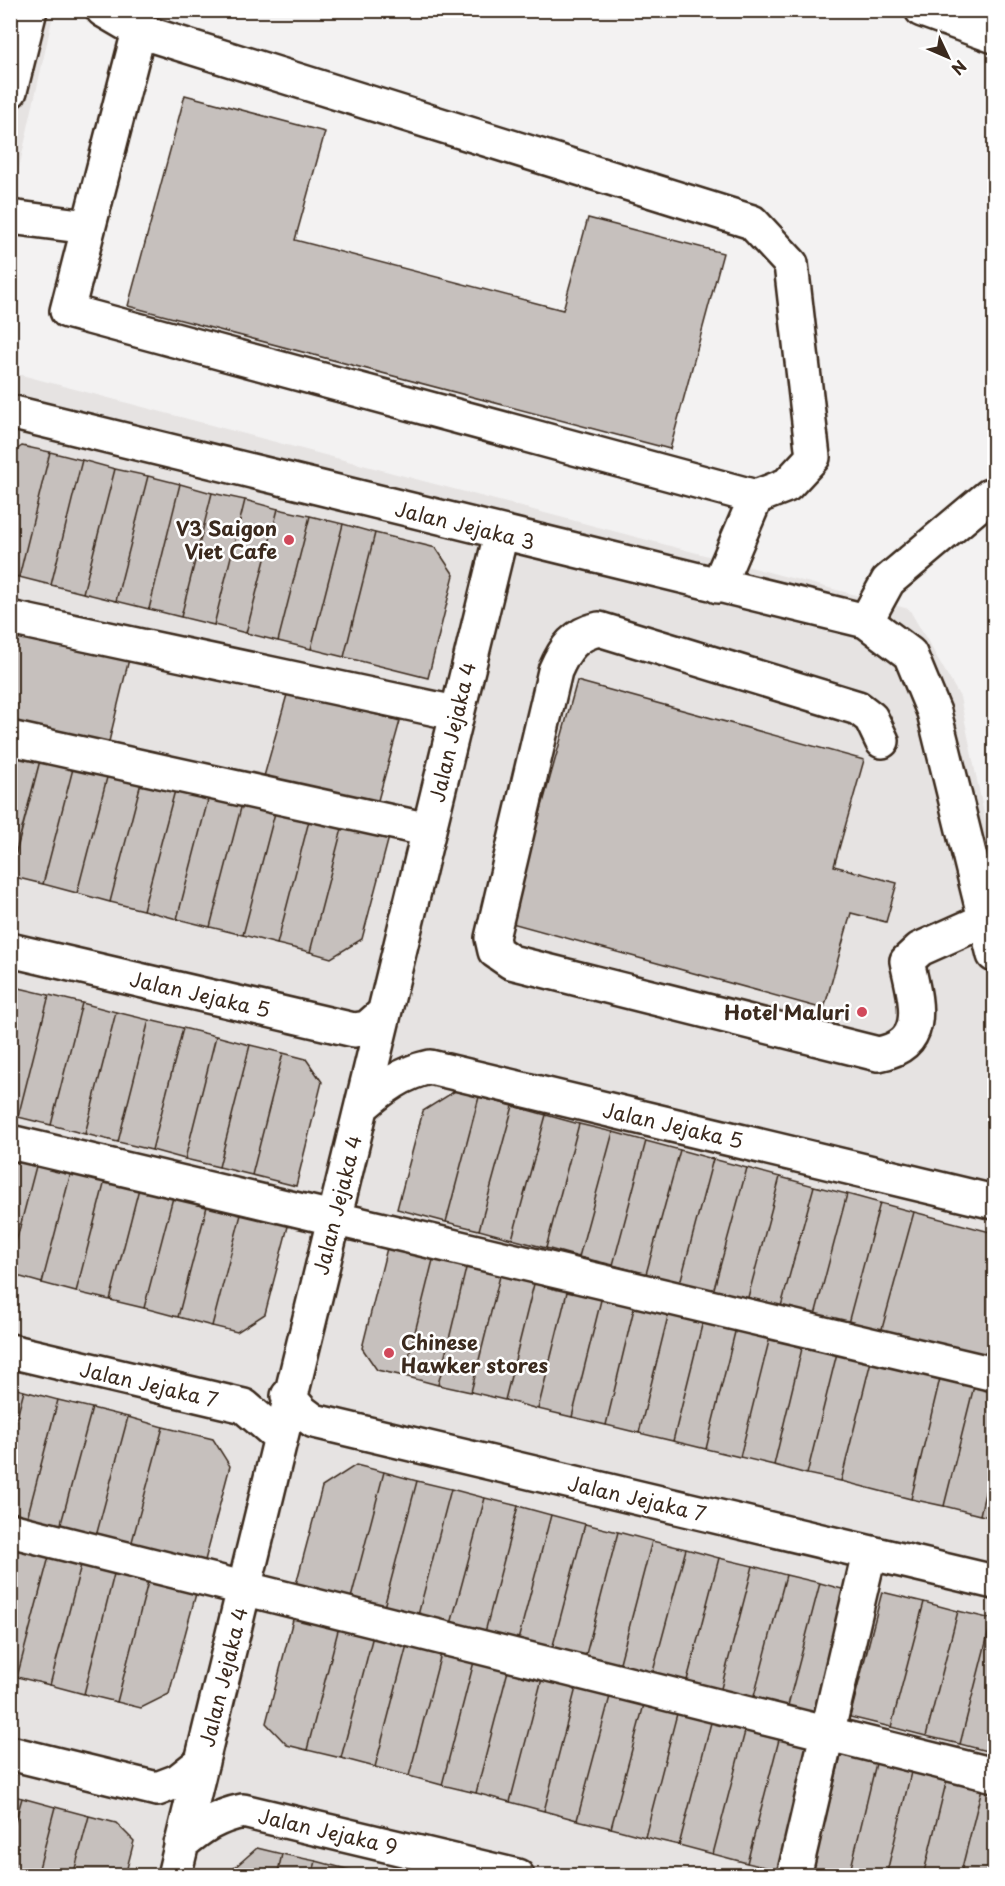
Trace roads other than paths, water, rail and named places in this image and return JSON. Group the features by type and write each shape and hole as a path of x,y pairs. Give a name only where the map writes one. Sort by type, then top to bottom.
{"street":[{"path":"10,91 30,10"},
{"path":"103,10 140,31 752,222 791,264 813,457 788,485 756,497 67,311 140,31"},
{"path":"922,10 994,36"},
{"path":"10,217 88,227"},
{"name":"Jalan Jejaka 3","path":"10,412 501,534 866,621 910,654 934,712 991,917"},
{"path":"866,621 888,581 989,496 994,497"},
{"path":"718,586 756,497"},
{"name":"Jalan Jejaka 4","path":"174,1875 288,1396 362,1106 455,713 501,534"},
{"path":"10,618 455,713"},
{"path":"882,741 872,718 858,708 599,629 584,632 571,642 555,670 492,938 495,951 511,962 878,1054 896,1051 912,1035 917,1015 907,960 920,949 991,917 994,955"},
{"path":"10,738 429,830"},
{"name":"Jalan Jejaka 5","path":"10,950 354,1030 367,1028 384,1014"},
{"name":"Jalan Jejaka 5","path":"362,1106 385,1086 409,1071 430,1067 994,1202"},
{"path":"10,1142 994,1374"},
{"name":"Jalan Jejaka 7","path":"10,1351 244,1406 279,1436"},
{"name":"Jalan Jejaka 7","path":"288,1396 302,1412 314,1421 994,1582"},
{"path":"10,1530 994,1774"},
{"path":"794,1875 869,1554"},
{"path":"10,1753 157,1789 178,1781 202,1762"},
{"name":"Jalan Jejaka 9","path":"181,1844 203,1826 225,1814 243,1811 517,1875"}],"place":[{"name":"V3 Saigon Viet Cafe","path":"289,540"},
{"name":"Hotel Maluri","path":"862,1012"},
{"name":"Chinese Hawker stores","path":"389,1353"}]}
